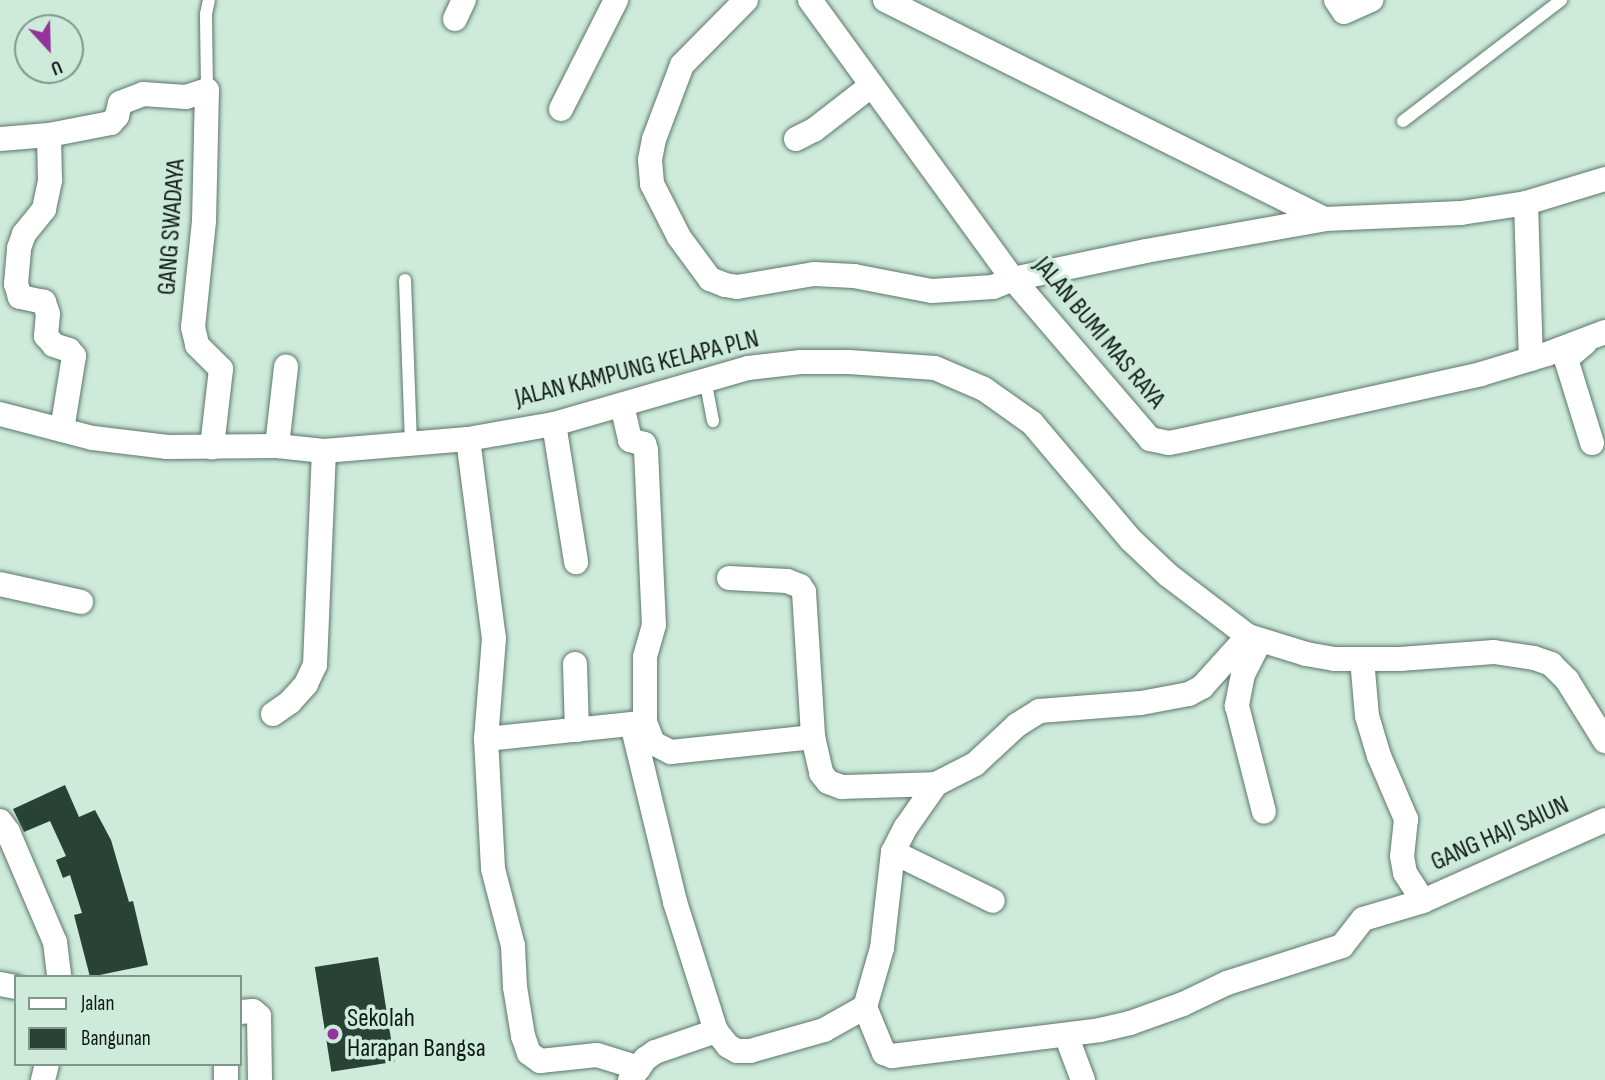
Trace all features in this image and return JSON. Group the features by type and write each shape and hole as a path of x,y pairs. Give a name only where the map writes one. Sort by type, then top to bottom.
{"street":[{"path":"561,109 617,0"},
{"path":"746,0 682,65 654,139 650,160 652,184 667,216 695,261 710,279 737,287 814,274 854,276 932,291 956,292 993,288 1013,279 1325,219 1461,214 1526,203 1605,179"},
{"name":"JALAN BUMI MAS RAYA","path":"810,0 1013,279 1150,439 1160,442 1184,440 1409,390 1548,357 1598,335"},
{"path":"885,0 1325,219"},
{"path":"1336,0 1344,12 1371,0"},
{"path":"796,139 814,130 872,85"},
{"path":"0,139 48,135 111,123 117,116 120,103 143,93 186,97 207,90"},
{"name":"GANG SWADAYA","path":"207,90 204,221 193,327 197,345 221,369 212,447"},
{"path":"48,135 50,180 44,209 24,234 19,248 16,284 10,298 44,302 48,314 46,336 54,345 69,350 74,356 62,430"},
{"path":"1526,203 1548,357 1592,443"},
{"name":"JALAN KAMPUNG KELAPA PLN","path":"0,414 93,438 167,447 277,446 324,451 468,439 554,424 748,368 860,362 936,368 984,389 1032,424 1131,540 1168,575 1254,639 1306,654 1362,659 1494,652 1534,658 1550,664 1567,680 1605,741"},
{"path":"277,446 286,367"},
{"path":"622,405 627,435 632,442 644,444 647,457 654,625 645,657 639,723 675,902 716,1031 728,1046 737,1051 750,1051 824,1030 865,1007"},
{"path":"554,424 576,562"},
{"path":"468,439 494,638 486,739 493,869 513,946 518,1013 529,1053 540,1061 597,1055 634,1074 655,1052 716,1031"},
{"path":"273,714 290,702 306,684 315,665 324,451"},
{"path":"729,578 787,581 800,586 804,592 813,737 821,773 828,782 842,787 936,784 975,764 1017,725 1039,711 1141,703 1189,694 1202,687 1254,639"},
{"path":"0,584 81,601"},
{"path":"1254,639 1237,706 1264,811"},
{"name":"GANG HAJI SAIUN","path":"1362,659 1367,716 1379,756 1406,819 1402,856 1405,873 1423,901 1605,820"},
{"path":"575,664 577,730"},
{"path":"486,739 639,723"},
{"path":"639,723 653,743 671,752 813,737"},
{"path":"936,784 906,827 893,852 882,948 865,1007 884,1053 892,1056 1066,1035 1130,1023 1183,1004 1227,983 1342,946 1363,919 1423,901"},
{"path":"0,821 8,832 55,942 59,975"},
{"path":"893,852 993,901"},
{"path":"242,1012 253,1011 259,1016 260,1080"},
{"path":"1066,1035 1083,1080"}],"lane":[{"name":"GANG SWADAYA","path":"207,90 206,14 209,0"},
{"path":"1403,121 1561,0"},
{"path":"405,280 411,443"},
{"path":"705,379 713,421"}],"building":[{"path":"65,785 79,817 95,810 111,840 129,902 133,901 148,965 89,975 74,915 82,913 70,875 63,878 56,860 66,856 50,821 24,832 13,809"},
{"path":"378,957 395,1062 331,1072 315,967"}],"place":[{"name":"Sekolah Harapan Bangsa","path":"333,1034"}]}
